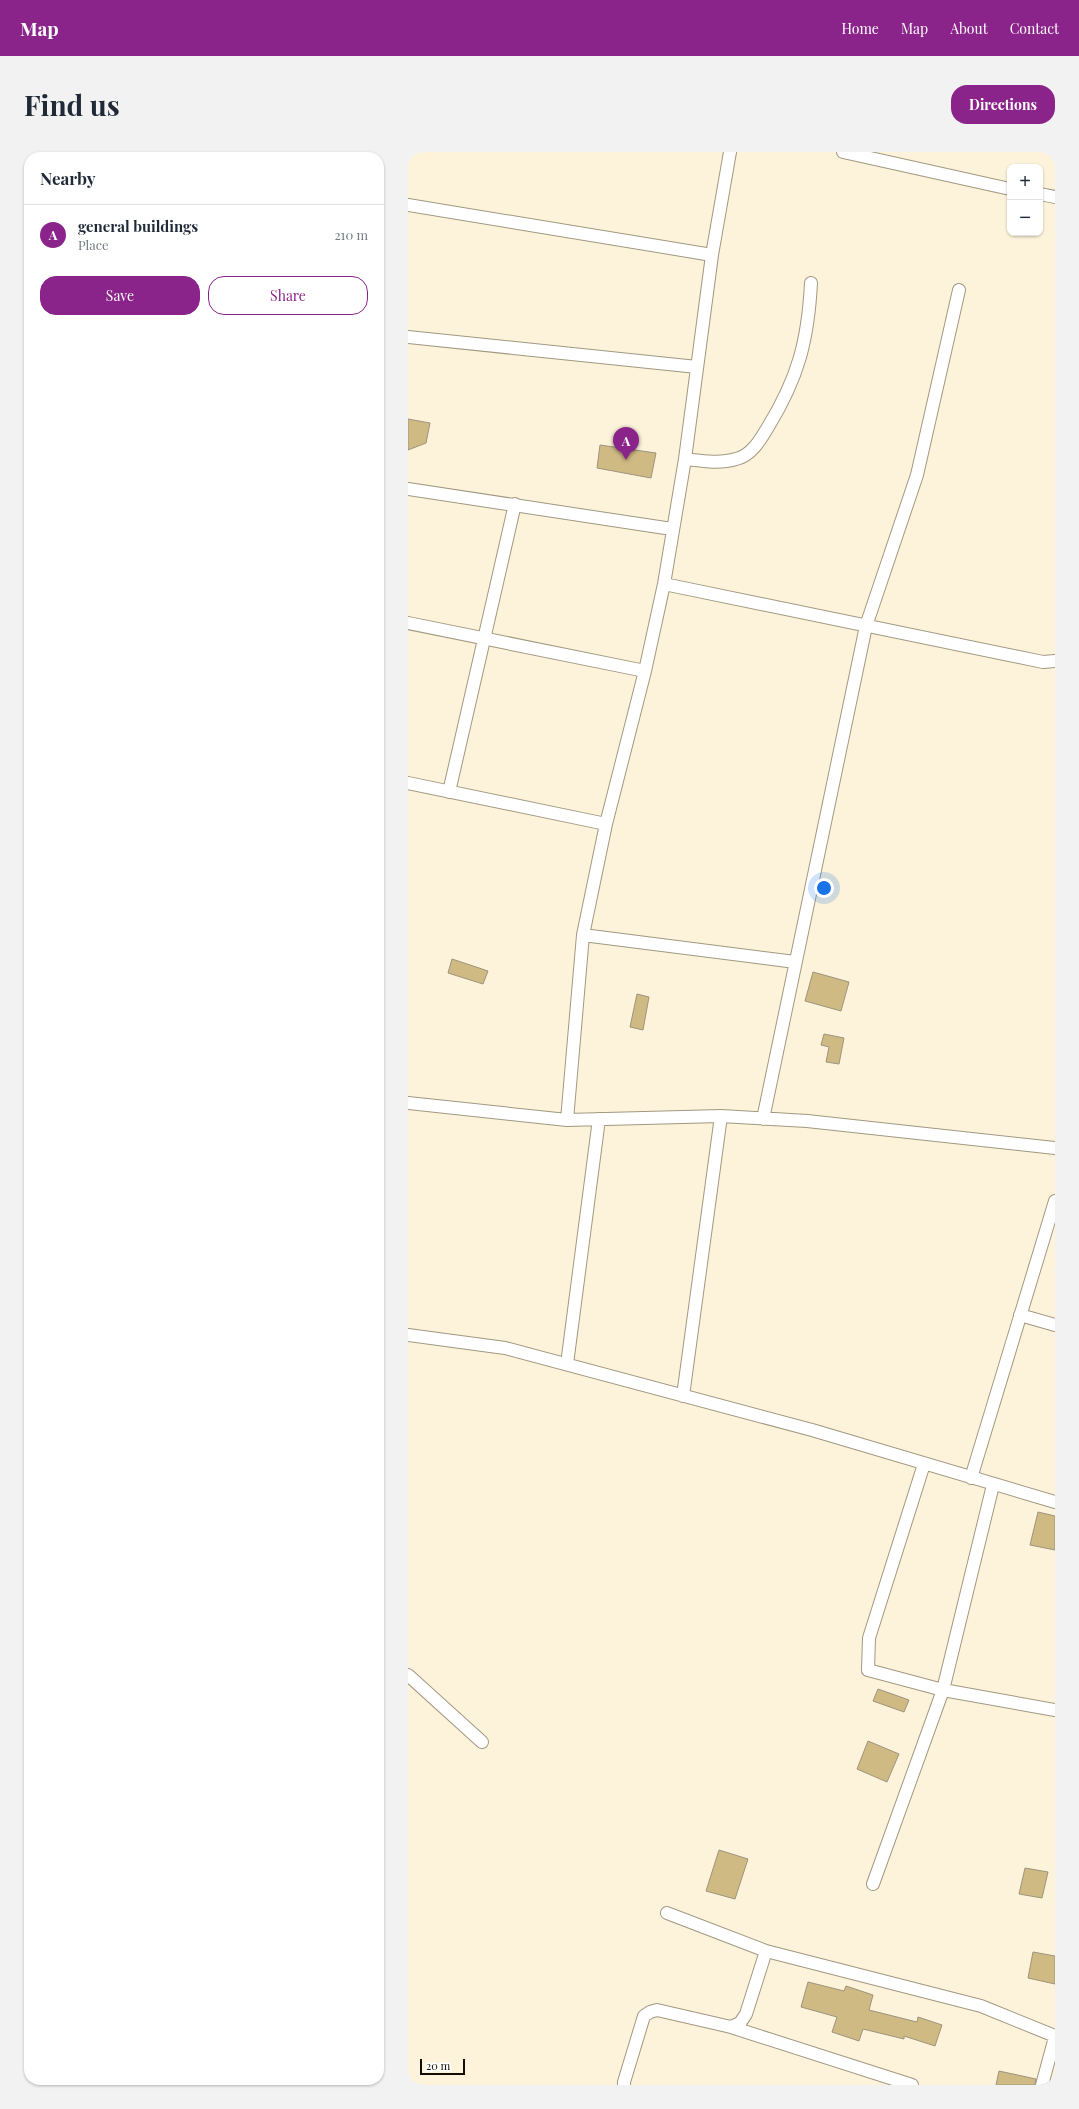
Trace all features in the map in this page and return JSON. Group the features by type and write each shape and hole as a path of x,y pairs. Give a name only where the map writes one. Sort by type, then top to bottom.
{"street":[{"path":"567,1120 583,935 606,824 645,671 664,584 672,529 685,459 712,255 730,152"},
{"path":"843,152 1007,188"},
{"path":"1043,195 1055,197"},
{"path":"408,205 712,255"},
{"path":"685,459 715,462 738,459 757,445 785,398 800,361 810,311 811,284"},
{"path":"762,1119 866,626 917,475 959,290"},
{"path":"408,337 697,367"},
{"path":"408,489 672,529"},
{"path":"449,792 515,504"},
{"path":"664,584 1043,662 1055,661"},
{"path":"408,623 645,671"},
{"path":"408,784 606,824"},
{"path":"583,935 795,962"},
{"path":"408,1103 567,1120 720,1116 807,1121 1055,1148"},
{"path":"684,1396 720,1116"},
{"path":"567,1364 599,1119"},
{"path":"971,1478 1055,1201"},
{"path":"1020,1315 1055,1325"},
{"path":"408,1335 505,1348 567,1364 812,1430 993,1485 1055,1502"},
{"path":"924,1464 869,1638 868,1670 943,1690 1055,1710"},
{"path":"873,1884 943,1690 993,1485"},
{"path":"408,1675 482,1742"},
{"path":"667,1912 766,1951 981,2006 1055,2036 1042,2085"},
{"path":"731,2027 740,2022 746,2014 766,1951"},
{"path":"624,2085 644,2016 657,2010 731,2027 912,2085"}],"building":[{"path":"408,419 430,423 426,443 408,450"},
{"path":"600,445 656,453 651,478 597,468"},
{"path":"452,959 488,971 483,984 448,973"},
{"path":"813,972 849,982 841,1011 805,1001"},
{"path":"637,994 649,997 643,1030 630,1027"},
{"path":"824,1034 844,1038 839,1064 826,1062 829,1047 821,1045"},
{"path":"1038,1512 1055,1516 1055,1550 1030,1545"},
{"path":"878,1689 909,1700 904,1712 873,1701"},
{"path":"868,1741 899,1754 887,1782 857,1769"},
{"path":"719,1850 748,1859 735,1899 706,1891"},
{"path":"1025,1868 1048,1872 1042,1898 1019,1894"},
{"path":"1033,1952 1055,1956 1055,1984 1028,1978"},
{"path":"808,1982 844,1991 846,1986 873,1995 869,2010 917,2022 918,2017 942,2025 935,2046 904,2036 904,2039 863,2029 859,2041 832,2032 837,2017 801,2007"},
{"path":"999,2071 1036,2079 1035,2085 996,2085"}],"place":[{"name":"general buildings","path":"626,460"}]}
